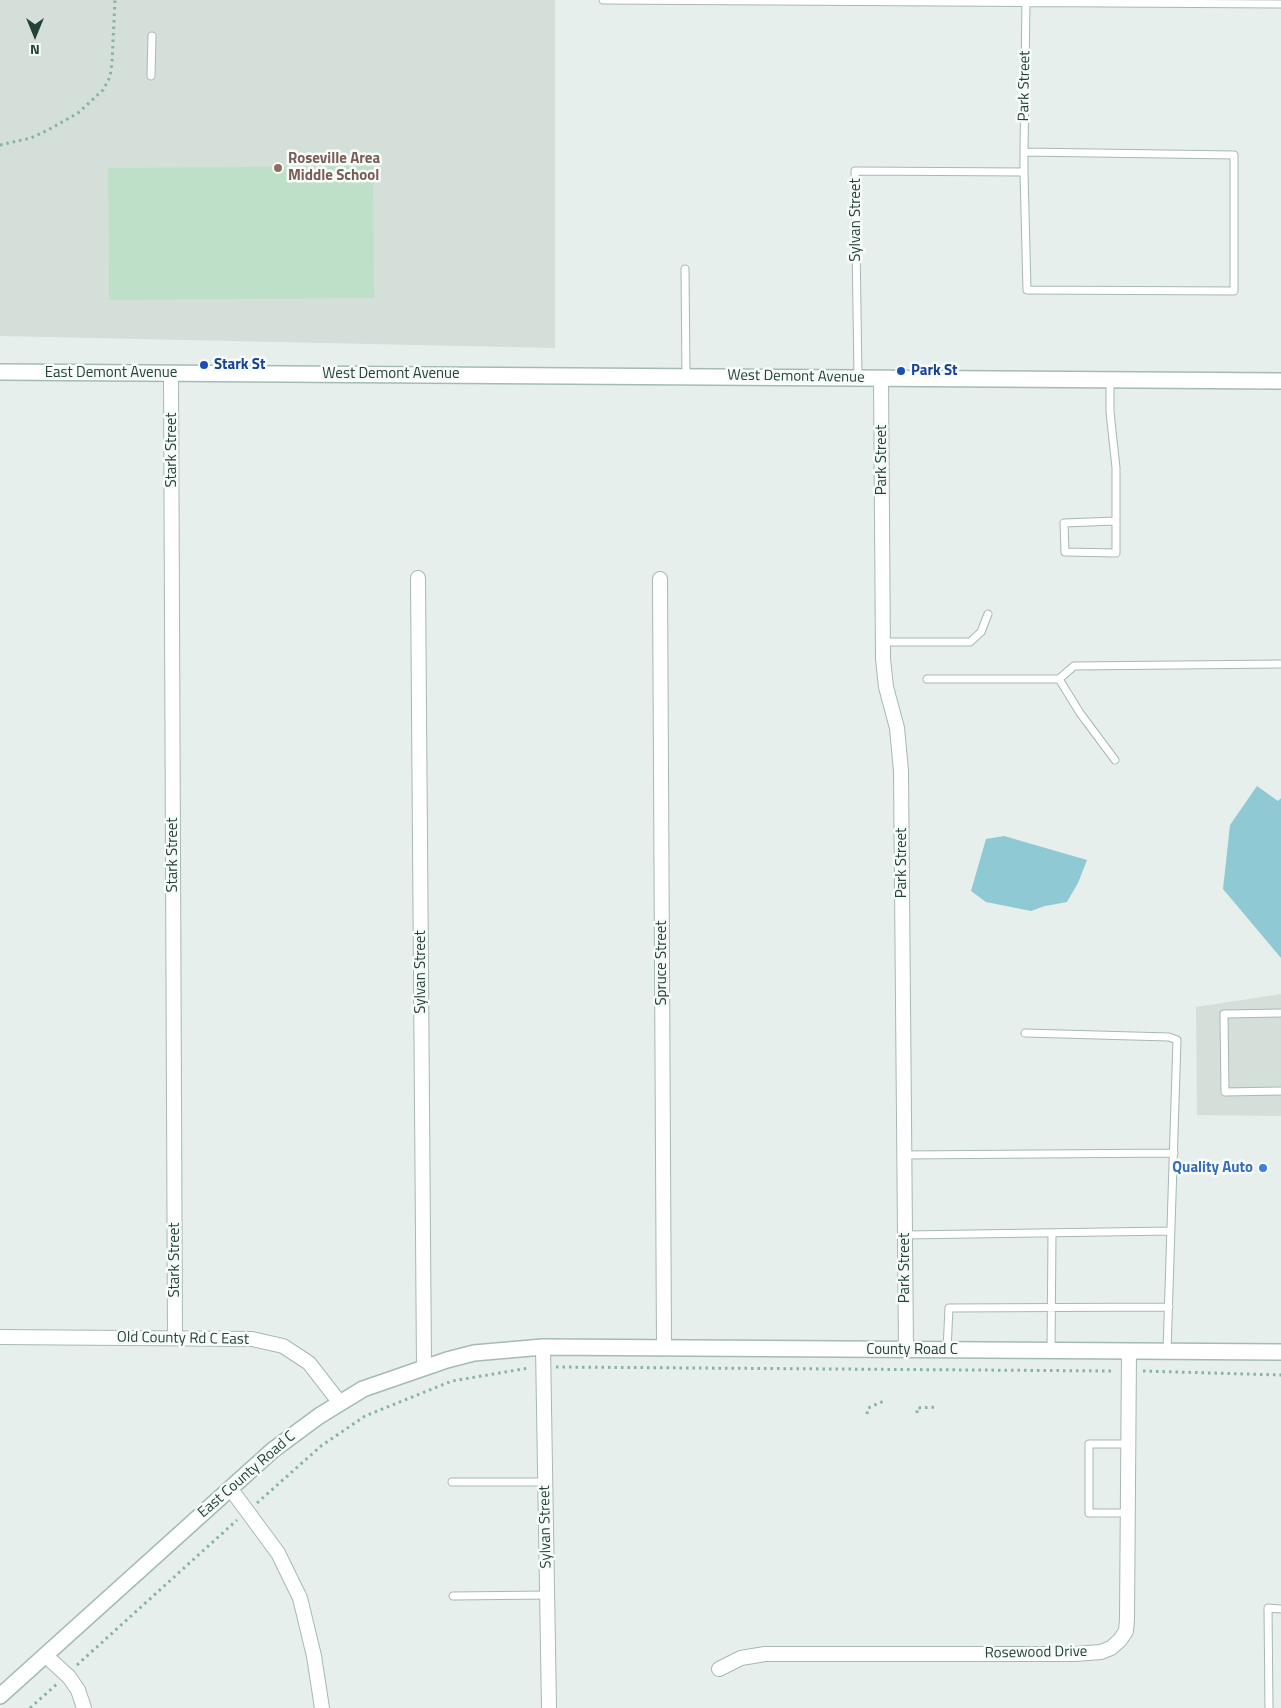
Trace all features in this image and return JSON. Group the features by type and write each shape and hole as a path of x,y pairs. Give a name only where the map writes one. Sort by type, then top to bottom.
{"main road":[{"name":"East Demont Avenue","path":"0,372 312,374"},
{"name":"West Demont Avenue","path":"312,374 1281,381"},
{"name":"East County Road C","path":"0,1696 273,1450 340,1404 364,1389 424,1367 474,1353 543,1346"},
{"name":"County Road C","path":"543,1346 1281,1352"}],"street":[{"name":"Stark Street","path":"171,373 175,1338"},
{"name":"Park Street","path":"881,378 883,642 886,687 900,748 906,1350"},
{"name":"Sylvan Street","path":"418,578 424,1367"},
{"name":"Spruce Street","path":"660,579 664,1347"},
{"name":"Old County Rd C East","path":"0,1337 252,1339 283,1346 309,1363 340,1404"},
{"name":"Sylvan Street","path":"543,1346 549,1708"},
{"name":"Rosewood Drive","path":"719,1669 741,1658 765,1654 1075,1654 1101,1652 1112,1648 1123,1636 1127,1620 1129,1351"},
{"path":"230,1488 278,1553 300,1598 314,1656 322,1708"},
{"path":"45,1655 69,1677 78,1690 84,1708"}],"lane":[{"path":"603,0 1281,4"},
{"name":"Park Street","path":"1024,152 1234,155 1234,290 1027,290 1024,172 1024,152 1026,1"},
{"path":"151,76 152,36"},
{"name":"Sylvan Street","path":"858,378 855,171 1024,172"},
{"path":"685,269 686,377"},
{"path":"1110,380 1110,412 1116,468 1116,522 1116,553 1065,552 1064,523 1116,522"},
{"path":"883,642 965,644 981,632 988,614"},
{"path":"927,679 1059,679 1074,666 1281,664"},
{"path":"1059,679 1080,713 1116,760"},
{"path":"1281,1013 1224,1014 1225,1092 1281,1091"},
{"path":"1025,1033 1169,1037 1178,1040 1167,1351"},
{"path":"904,1156 1174,1152"},
{"path":"905,1235 1171,1231"},
{"path":"1051,1351 1052,1233"},
{"path":"947,1350 949,1308 1168,1307"},
{"path":"1128,1444 1089,1444 1089,1513 1128,1513"},
{"path":"452,1482 545,1482"},
{"path":"453,1596 547,1595"},
{"path":"1269,1708 1268,1608 1281,1609"}],"path":[{"path":"0,145 31,138 48,130 78,112 103,90 110,77 112,63 115,0"},
{"path":"561,1367 1112,1371"},
{"path":"257,1503 321,1446 365,1416 452,1381 523,1369"},
{"path":"1147,1371 1281,1375"},
{"path":"867,1414 868,1408 884,1401"},
{"path":"917,1413 917,1408 938,1407"},
{"path":"77,1666 240,1518"},
{"path":"30,1708 58,1682"}],"shaded area":[{"name":"Roseville Area Middle School","path":"0,0 555,0 555,348 0,336"},
{"path":"1281,994 1281,1116 1197,1115 1196,1007"}],"green space":[{"path":"373,166 374,298 109,300 108,168"}],"water":[{"path":"1257,786 1278,801 1281,798 1281,958 1223,889 1230,825"},
{"path":"1004,836 1087,860 1078,883 1067,902 1031,911 986,902 971,891 986,839"}],"place":[{"name":"Roseville Area Middle School","path":"278,168"},
{"name":"Stark St","path":"204,365"},
{"name":"Park St","path":"901,371"},
{"name":"Quality Auto","path":"1263,1168"}]}
